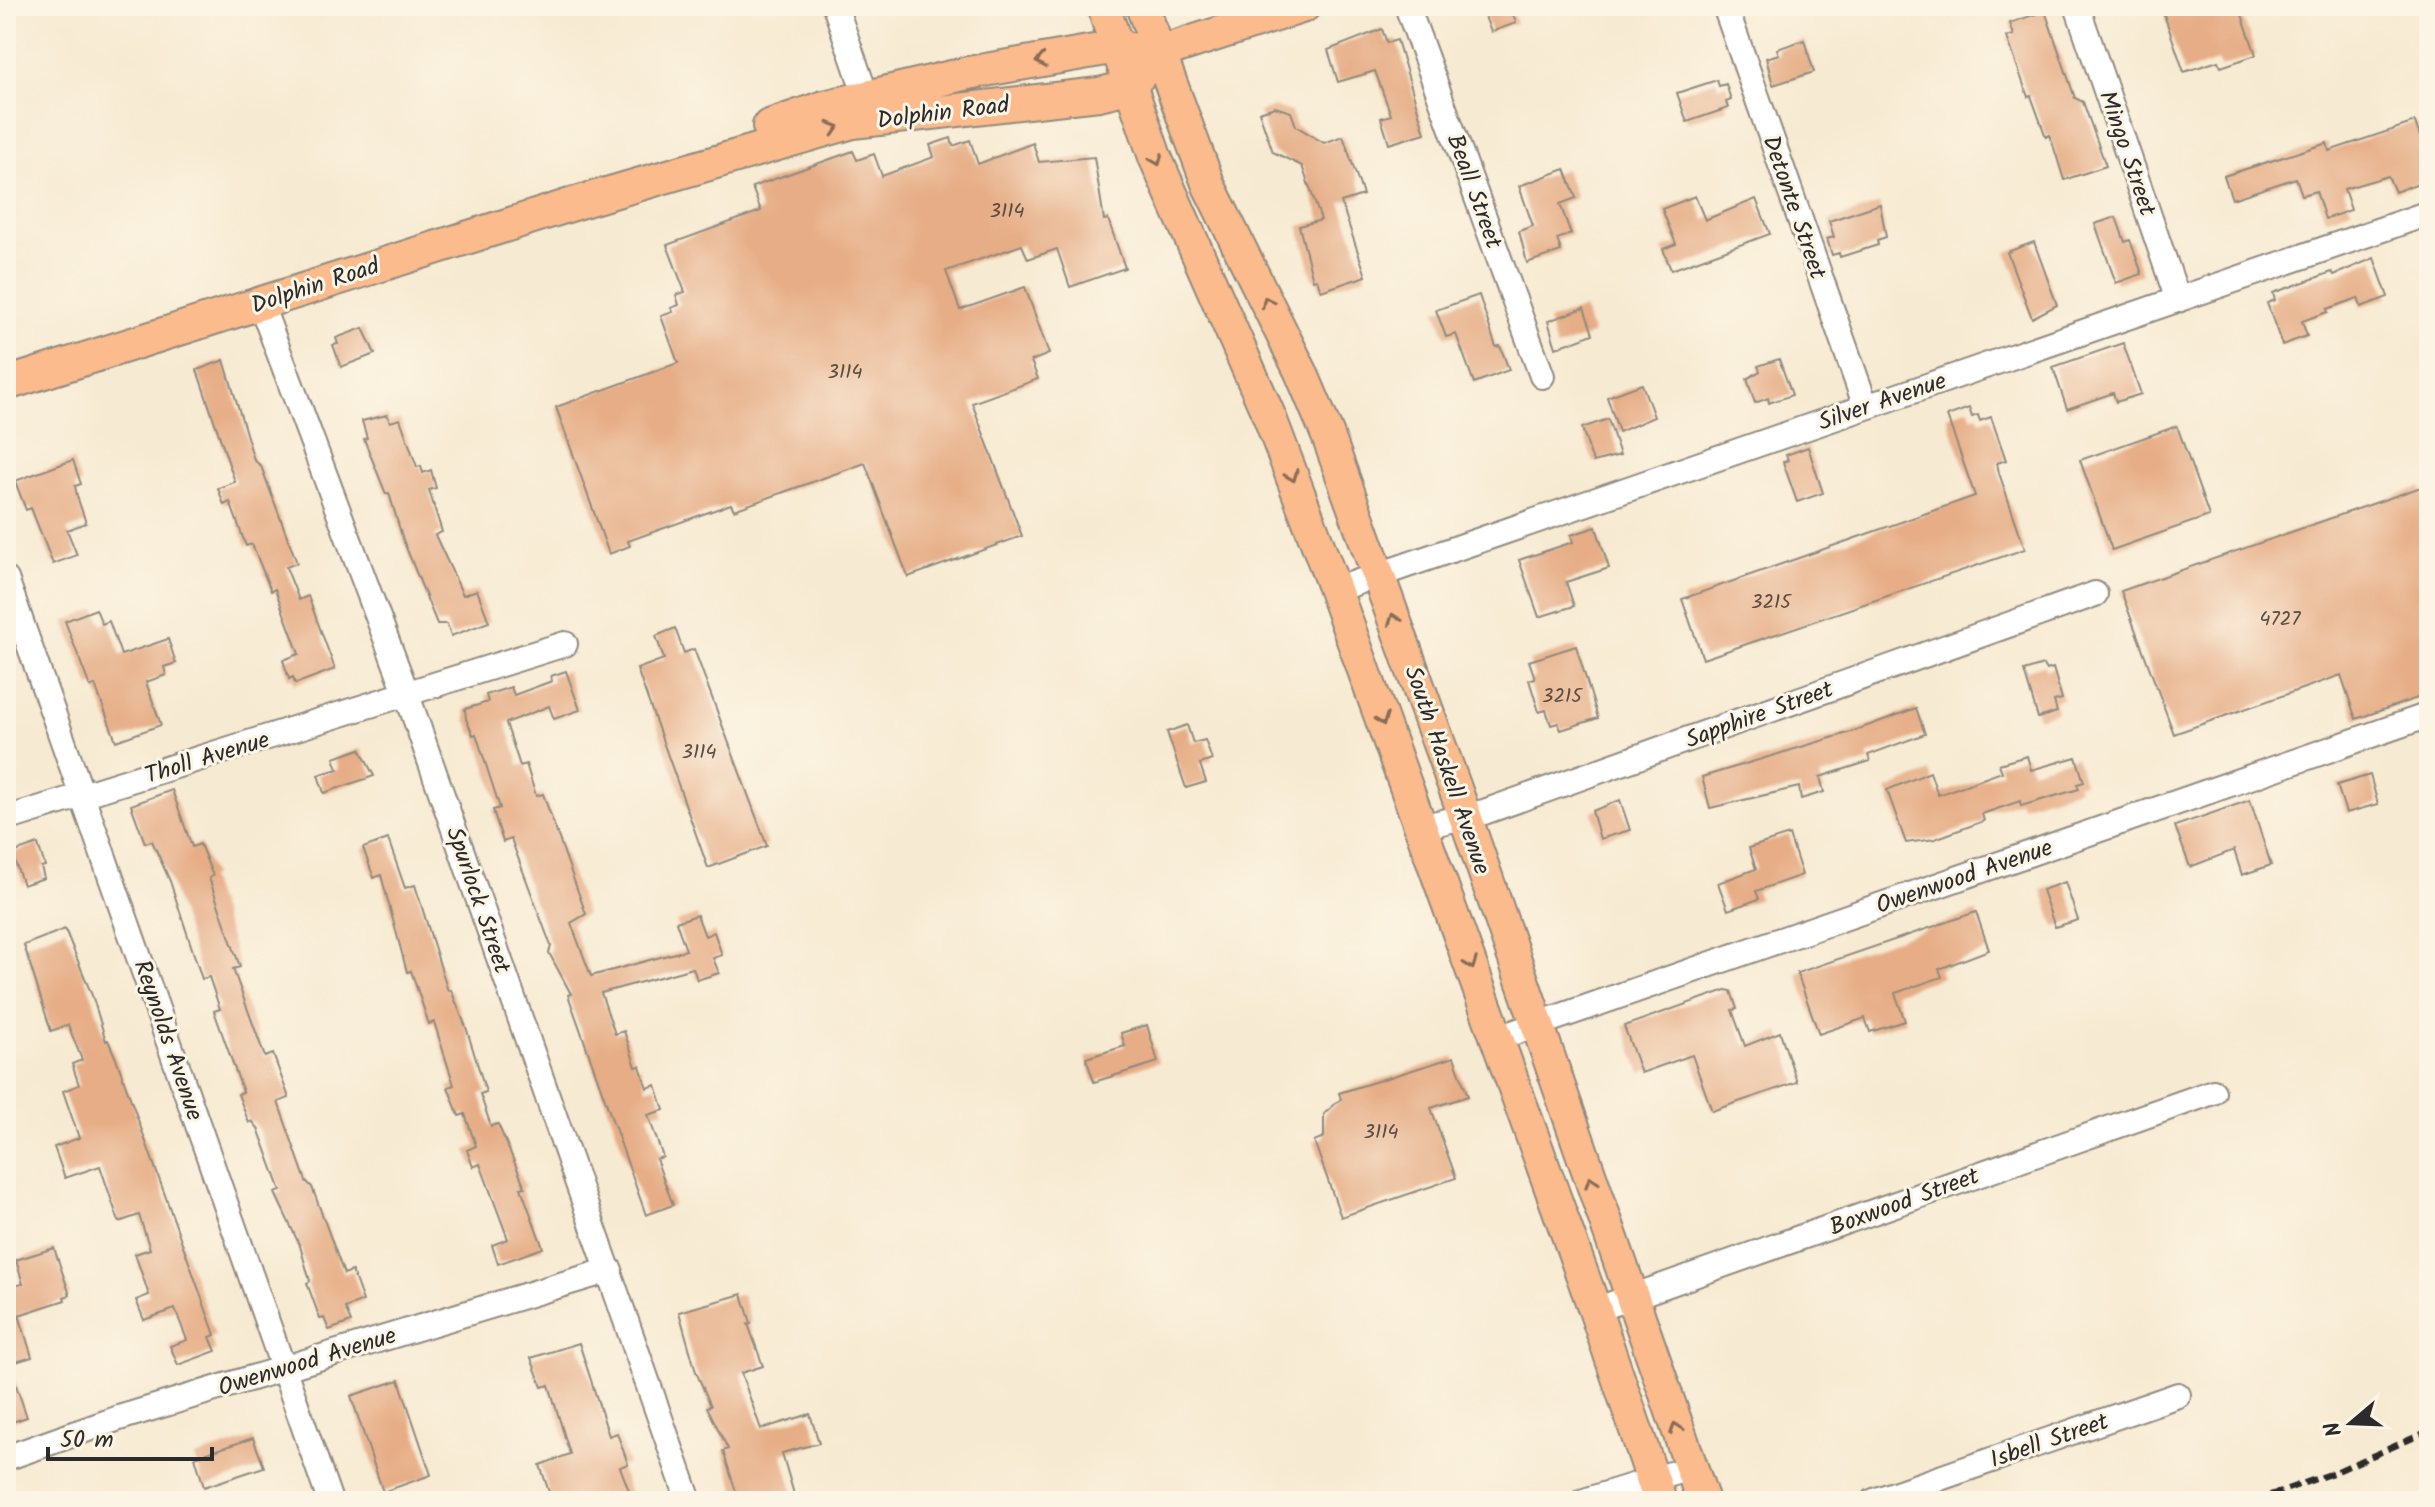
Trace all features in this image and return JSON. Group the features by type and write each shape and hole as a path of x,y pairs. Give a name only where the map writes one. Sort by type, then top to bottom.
{"main road":[{"name":"South Haskell Avenue","path":"1103,6 1155,157 1270,418 1335,590 1498,1038 1656,1490"},
{"name":"South Haskell Avenue","path":"1142,6 1209,186 1314,401 1465,816 1703,1501"},
{"name":"Dolphin Road","path":"625,190 638,175 824,107 1117,47 1158,53 1290,8"},
{"path":"1129,87 1158,53"},
{"name":"Dolphin Road","path":"6,384 260,302 853,122 1075,98 1129,87"},
{"path":"1270,418 1314,401"}],"street":[{"path":"835,6 866,96"},
{"name":"Beall Street","path":"1407,6 1542,376"},
{"name":"Detonte Street","path":"1725,6 1866,407"},
{"name":"Mingo Street","path":"2077,6 2178,300"},
{"name":"Silver Avenue","path":"1335,590 2429,213"},
{"name":"Spurlock Street","path":"260,302 406,692 689,1501"},
{"name":"Reynolds Avenue","path":"6,579 330,1501"},
{"name":"Sapphire Street","path":"1421,827 1465,816 2095,594"},
{"name":"Tholl Avenue","path":"6,819 565,644"},
{"name":"Owenwood Avenue","path":"1498,1038 2429,715"},
{"name":"Boxwood Street","path":"1595,1310 2213,1092"},
{"name":"Owenwood Avenue","path":"6,1458 119,1418 610,1270"},
{"name":"Isbell Street","path":"1874,1501 2178,1395"},
{"path":"1584,1501 1656,1490 1690,1468"}],"building":[{"path":"1481,6 1510,6 1516,23 1491,32"},
{"path":"2161,6 2239,6 2256,55 2221,67 2218,61 2184,72"},
{"path":"2045,11 2075,98 2083,102 2106,166 2064,180 2050,135 2046,137 2031,96 2028,97 2007,37 2014,35 2010,23"},
{"path":"1382,29 1387,43 1397,40 1425,133 1389,144 1381,118 1391,115 1375,71 1338,82 1328,50"},
{"path":"1804,40 1814,72 1773,85 1766,58 1779,54 1777,49"},
{"path":"1717,80 1719,86 1726,84 1731,100 1726,102 1728,108 1687,122 1677,93"},
{"path":"1275,107 1291,112 1296,126 1324,143 1343,136 1363,195 1341,202 1366,276 1321,291 1317,279 1313,280 1299,226 1321,220 1302,166 1273,152 1259,112"},
{"path":"2415,122 2424,148 2429,146 2429,179 2395,192 2388,176 2344,189 2351,210 2325,219 2316,191 2302,195 2296,178 2232,199 2224,176 2327,143 2329,151"},
{"path":"951,138 953,146 970,140 978,164 1033,143 1039,162 1094,157 1104,220 1108,219 1125,268 1070,287 1057,249 1028,259 1022,245 946,271 960,310 1025,287 1049,354 1031,361 1038,379 972,403 1022,536 908,577 865,463 734,510 731,504 628,541 630,546 609,554 556,407 678,363 661,316 673,312 671,308 679,305 676,295 685,292 667,245 761,211 752,187 853,151 857,160 874,154 882,176 934,157 930,145"},
{"path":"1565,169 1576,198 1560,204 1571,234 1557,239 1561,251 1527,263 1519,231 1533,226 1519,186"},
{"path":"1695,196 1705,220 1756,199 1770,234 1671,270 1663,249 1676,244 1662,209"},
{"path":"1880,204 1886,237 1877,240 1878,245 1840,257 1839,253 1832,255 1827,239 1834,237 1829,221"},
{"path":"2116,217 2125,242 2130,240 2142,274 2116,283 2095,224"},
{"path":"2034,242 2057,305 2032,318 2007,252"},
{"path":"2374,258 2388,297 2361,307 2358,298 2327,309 2328,312 2302,321 2307,336 2282,345 2267,303 2275,300 2273,293 2332,272 2334,275"},
{"path":"1479,295 1496,347 1500,346 1509,370 1474,383 1456,334 1446,337 1436,310"},
{"path":"1584,308 1593,334 1556,348 1548,321"},
{"path":"363,328 375,354 341,367 333,345 338,344 336,338"},
{"path":"2123,343 2141,394 2116,402 2113,393 2067,409 2053,367"},
{"path":"1779,359 1792,395 1769,403 1768,398 1755,403 1747,379 1760,371 1758,366"},
{"path":"224,360 254,460 261,466 297,563 286,567 299,600 308,596 335,669 295,684 293,677 289,679 283,660 299,654 275,589 271,591 252,544 246,546 230,502 224,505 218,488 235,482 197,370"},
{"path":"1642,384 1654,417 1619,432 1607,397"},
{"path":"1969,408 1972,417 1978,415 1980,421 1991,417 2006,460 1997,463 1999,473 2025,549 1703,659 1682,599 1975,496 1947,416"},
{"path":"387,415 390,422 400,419 417,467 421,466 423,473 431,470 436,488 429,490 442,532 435,535 463,595 477,590 489,622 451,636 447,624 437,624 403,540 389,493 386,494 364,439 367,438 362,421"},
{"path":"1608,419 1620,455 1593,462 1582,428"},
{"path":"2177,426 2209,516 2112,550 2080,460"},
{"path":"1808,447 1823,493 1797,502 1783,462 1788,460 1786,455"},
{"path":"73,460 81,484 75,486 77,496 86,523 67,530 77,555 53,564 31,508 26,510 15,481"},
{"path":"2421,487 2429,512 2429,694 2356,719 2341,675 2174,734 2121,591"},
{"path":"1596,527 1609,568 1566,582 1574,606 1539,617 1519,560 1573,542 1571,535"},
{"path":"96,609 102,624 109,621 121,655 168,639 176,663 164,667 166,675 146,682 161,725 116,741 95,685 90,687 65,621"},
{"path":"675,628 684,653 694,649 767,846 708,868 637,669 664,659 656,636"},
{"path":"1576,646 1598,718 1561,730 1558,723 1551,725 1546,710 1539,712 1529,680 1535,678 1529,661"},
{"path":"2043,665 2046,670 2053,668 2062,699 2054,701 2057,712 2038,718 2024,671"},
{"path":"566,671 580,710 554,719 549,706 506,723 520,766 526,764 536,796 543,794 586,914 571,923 591,976 686,950 676,922 697,915 705,936 714,932 722,955 713,958 719,973 697,980 693,968 601,993 615,1034 624,1031 636,1067 640,1066 647,1088 656,1085 664,1110 648,1115 663,1157 656,1159 673,1205 646,1215 568,995 571,994 549,953 551,946 511,839 503,842 493,810 500,808 476,734 473,735 466,719 465,709 488,702 486,695 511,687 514,695 552,681 551,676"},
{"path":"1916,708 1925,734 1868,755 1870,761 1820,777 1824,792 1801,799 1799,787 1710,808 1702,777 1851,732"},
{"path":"1187,725 1193,743 1205,740 1212,760 1200,764 1206,782 1186,788 1167,732"},
{"path":"360,749 374,776 324,793 318,775 338,769 334,758"},
{"path":"2027,756 2031,770 2076,757 2084,782 2077,784 2079,789 2021,806 2020,801 1982,814 1984,821 1935,839 1906,843 1887,790 1930,772 1938,795 2002,772 1999,764"},
{"path":"2370,775 2378,804 2346,813 2337,785"},
{"path":"172,790 192,847 200,844 213,876 209,878 240,967 233,969 265,1057 273,1054 289,1098 278,1102 306,1181 312,1187 344,1274 352,1271 363,1301 345,1308 351,1322 329,1330 324,1318 320,1319 307,1283 310,1281 300,1246 275,1193 281,1191 258,1128 252,1121 249,1123 238,1094 243,1092 214,1011 220,1009 209,977 202,979 170,881 152,841 145,843 131,805"},
{"path":"1620,800 1630,830 1600,839 1592,811"},
{"path":"2250,800 2271,865 2242,875 2234,850 2190,867 2175,826"},
{"path":"1789,835 1802,875 1756,891 1759,899 1728,910 1718,883 1756,869 1749,848"},
{"path":"388,839 405,888 415,885 448,991 451,990 466,1027 486,1092 480,1094 491,1126 498,1124 525,1187 521,1188 543,1248 498,1264 492,1245 508,1239 480,1164 473,1167 467,1150 476,1146 465,1114 459,1116 448,1087 454,1085 434,1022 429,1024 411,971 407,972 381,875 374,878 363,848"},
{"path":"38,844 45,866 41,867 44,878 23,885 12,853"},
{"path":"2065,882 2078,920 2055,927 2042,890"},
{"path":"1976,912 1989,950 1939,969 1942,977 1895,993 1905,1021 1870,1032 1865,1018 1819,1034 1797,973"},
{"path":"65,929 93,998 106,1041 117,1061 215,1335 210,1337 216,1351 178,1365 170,1346 187,1340 175,1309 144,1320 136,1300 149,1295 135,1254 150,1249 139,1215 119,1222 100,1166 65,1178 54,1147 79,1138 63,1091 79,1085 72,1064 82,1060 68,1025 51,1031 24,945"},
{"path":"1726,990 1731,991 1737,1009 1732,1010 1745,1046 1780,1032 1797,1082 1712,1111 1692,1055 1641,1073 1624,1026"},
{"path":"1147,1025 1158,1062 1094,1082 1086,1058 1125,1046 1121,1033"},
{"path":"1454,1057 1468,1096 1431,1108 1456,1178 1341,1217 1314,1141 1324,1137 1324,1114 1341,1099 1339,1093"},
{"path":"54,1248 70,1295 64,1297 65,1300 19,1315 32,1357 6,1365 6,1287 23,1284 16,1260"},
{"path":"742,1294 751,1323 748,1324 763,1366 741,1373 761,1429 810,1414 819,1443 782,1453 796,1501 739,1501 723,1451 728,1449 707,1407 711,1406 696,1372 679,1312"},
{"path":"579,1343 609,1436 617,1433 628,1464 620,1467 633,1501 552,1501 540,1465 570,1454 549,1385 542,1387 531,1358"},
{"path":"9,1365 27,1417 6,1424 6,1366"},
{"path":"399,1380 431,1475 383,1492 351,1396"},
{"path":"253,1438 264,1467 204,1487 195,1457"}],"railway":[{"path":"2253,1501 2333,1473 2429,1431"}]}
